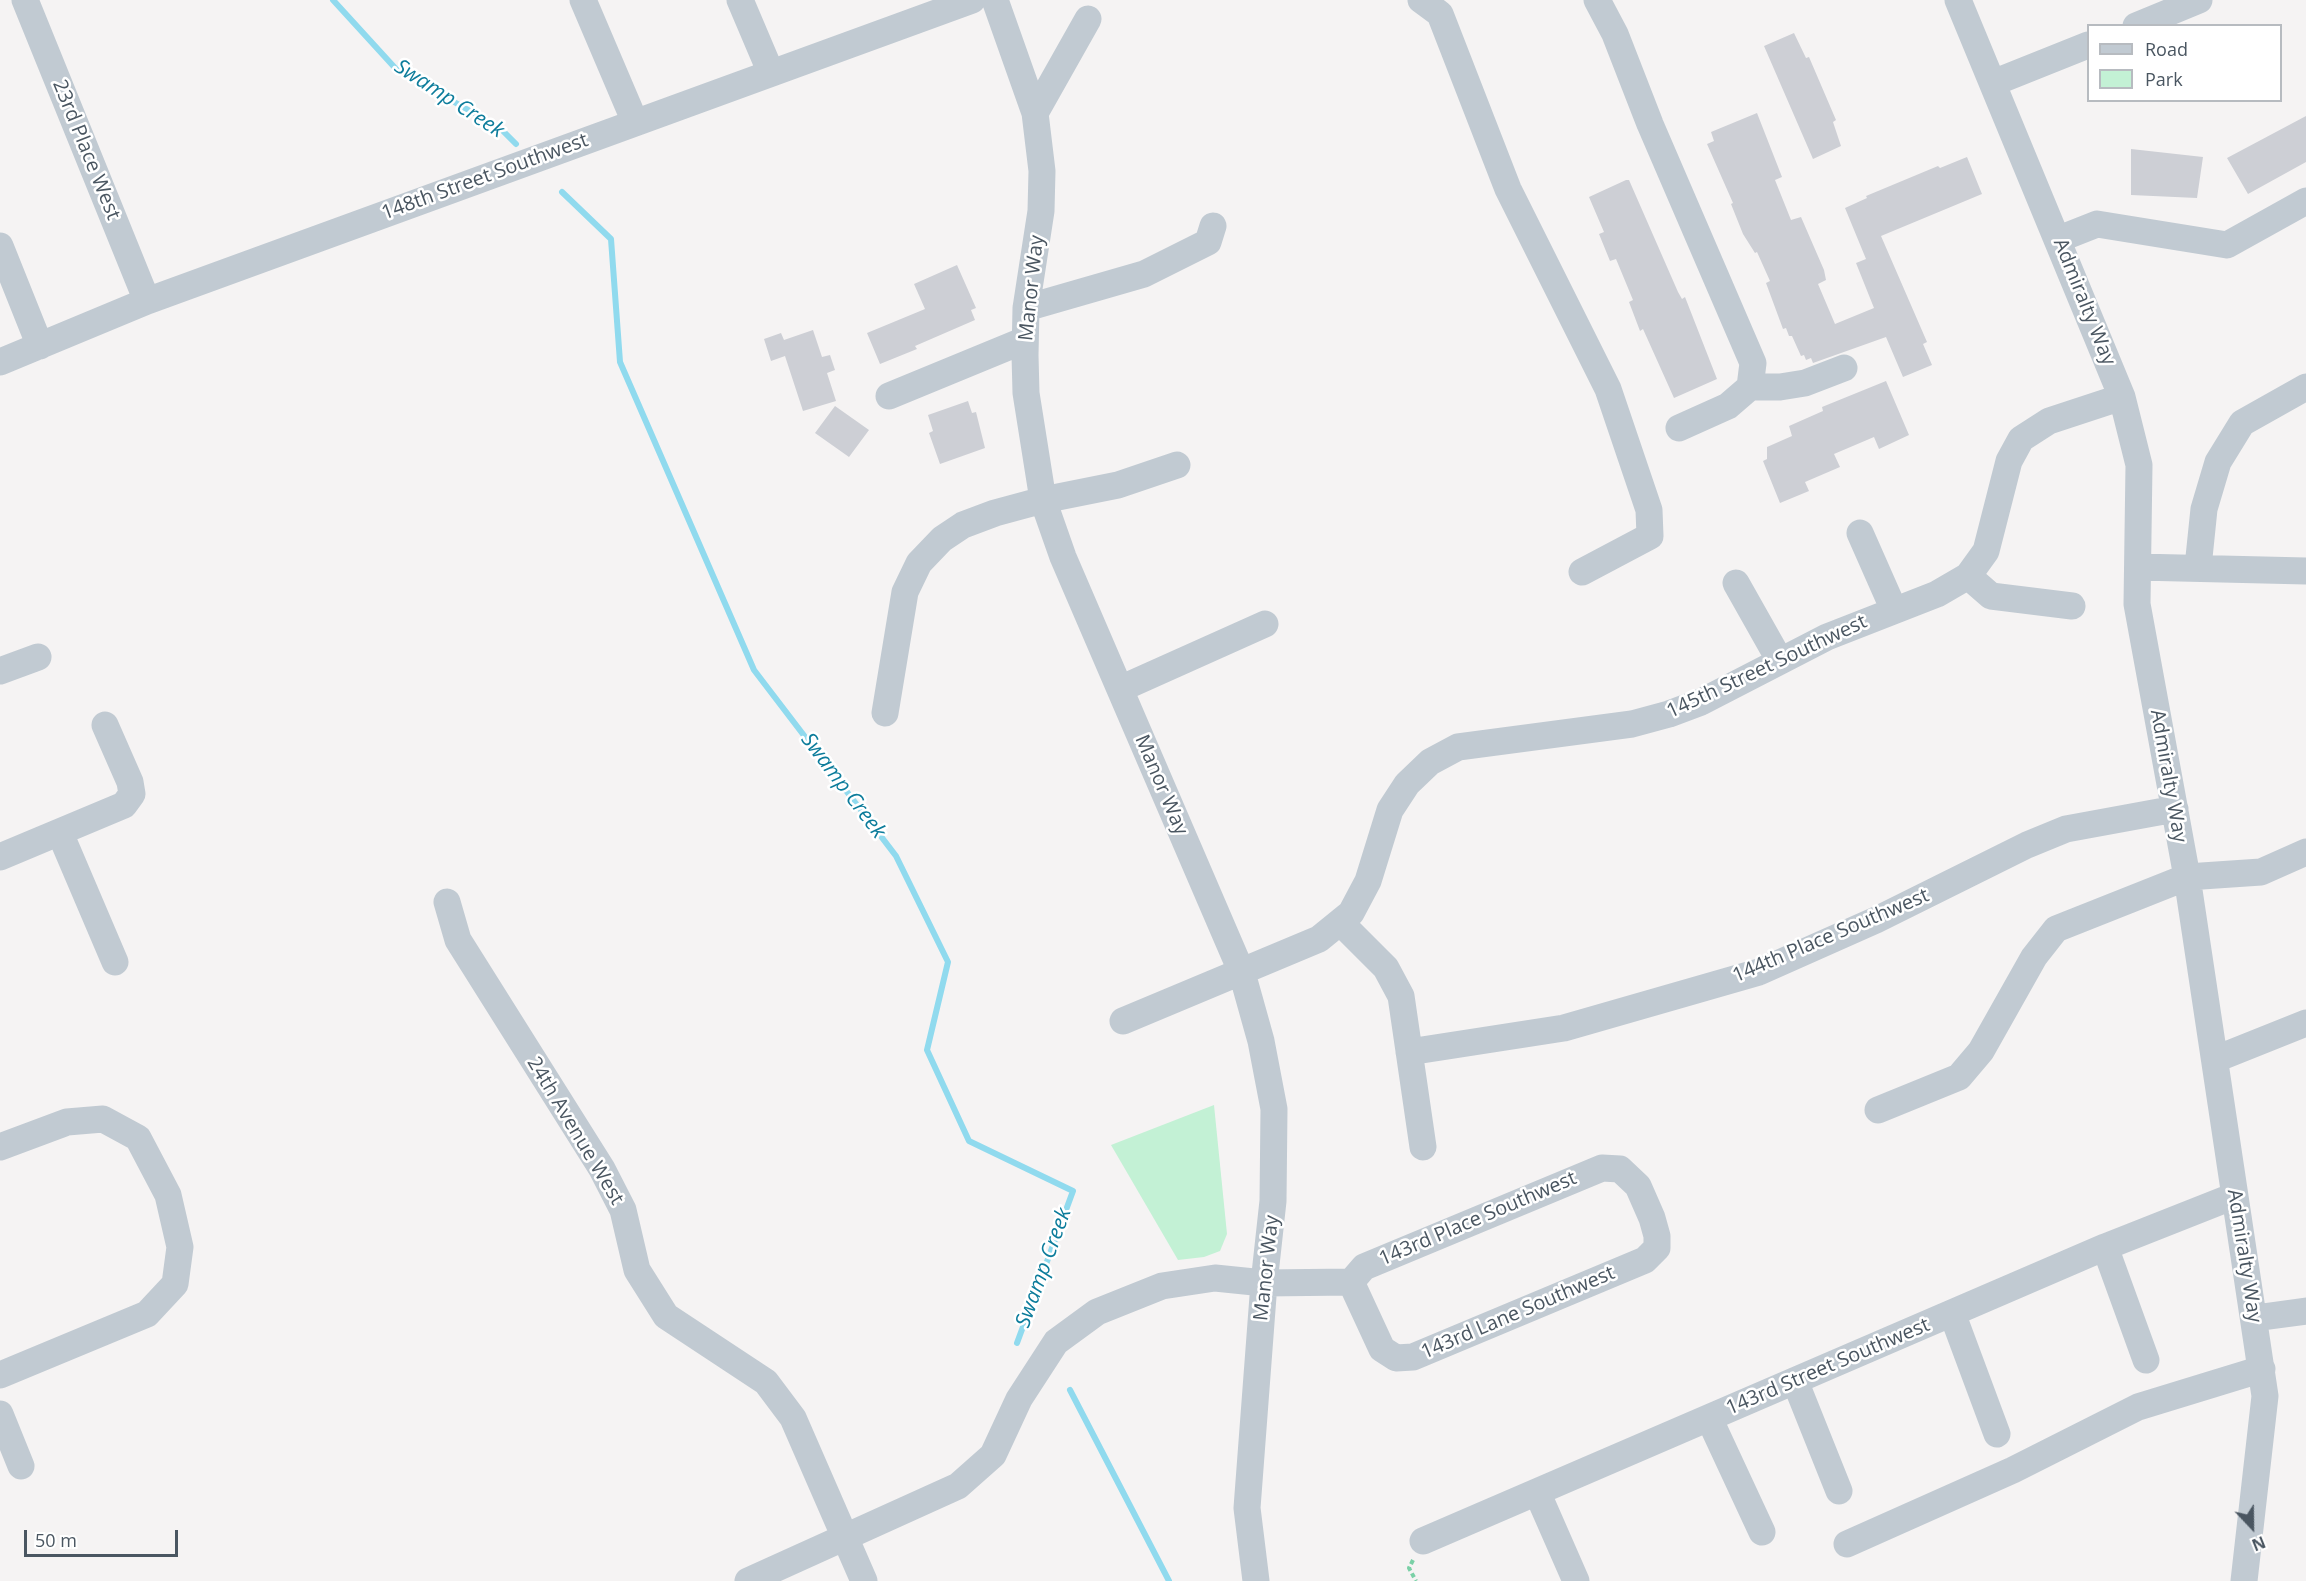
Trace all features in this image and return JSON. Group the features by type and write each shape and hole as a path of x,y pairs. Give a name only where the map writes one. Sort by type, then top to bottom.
{"street":[{"name":"23rd Place West","path":"25,0 147,301"},
{"path":"583,0 635,122"},
{"path":"740,0 771,73"},
{"name":"148th Street Southwest","path":"0,362 147,301 972,0"},
{"name":"Manor Way","path":"995,0 1035,113 1042,171 1041,211 1026,308 1025,340 1026,393 1043,500 1063,557 1242,973 1261,1041 1274,1109 1273,1201 1264,1283 1247,1508 1256,1581"},
{"path":"1421,0 1440,14 1508,189 1608,389 1648,510 1650,536 1582,572"},
{"path":"1597,0 1615,34 1650,124 1753,363 1750,387"},
{"name":"Admiralty Way","path":"1958,0 2059,239 2122,397 2139,465 2137,604 2187,877 2265,1396 2244,1581"},
{"path":"2141,24 2199,0"},
{"path":"1035,113 1088,19"},
{"path":"1993,83 2087,45"},
{"path":"2059,239 2097,224 2227,245 2306,201"},
{"path":"1026,308 1144,274 1208,242 1213,226"},
{"path":"0,246 40,346"},
{"path":"889,396 1025,340"},
{"path":"1679,428 1728,405 1750,387 1780,387 1805,383 1844,368"},
{"path":"2198,567 2204,509 2218,462 2242,423 2306,387"},
{"name":"145th Street Southwest","path":"1242,973 1319,939 1351,913 1368,880 1390,810 1407,784 1430,762 1458,747 1632,724 1669,714 1701,702 1827,637 1937,594 1968,576 1986,551 2009,461 2021,439 2049,421 2122,397"},
{"path":"885,713 904,592 919,562 942,539 963,525 1043,500 1118,485 1177,465"},
{"path":"1860,533 1894,610"},
{"path":"2138,567 2306,571"},
{"path":"1968,576 1991,596 2072,606"},
{"path":"1736,583 1780,661"},
{"path":"1120,689 1265,624"},
{"path":"0,671 38,657"},
{"path":"0,857 124,805 132,794 130,782 105,725"},
{"name":"144th Place Southwest","path":"1409,1052 1564,1028 1759,972 1876,920 2027,845 2066,829 2175,809"},
{"path":"60,833 115,962"},
{"path":"1878,1110 1959,1077 1981,1051 2034,957 2056,929 2187,877 2261,872 2306,852"},
{"name":"24th Avenue West","path":"447,902 458,940 602,1169 623,1210 637,1270 666,1316 766,1382 793,1418 864,1581"},
{"path":"1340,922 1386,968 1401,996 1423,1147"},
{"path":"1123,1021 1242,973"},
{"path":"2216,1059 2306,1023"},
{"path":"0,1148 67,1122 103,1119 138,1138 168,1195 180,1247 175,1284 147,1314 0,1375"},
{"name":"143rd Place Southwest","path":"1351,1282 1364,1267 1602,1168 1620,1169 1638,1186 1653,1218"},
{"name":"143rd Street Southwest","path":"1423,1541 2105,1247 2234,1196"},
{"name":"143rd Lane Southwest","path":"1351,1282 1382,1349 1396,1358 1413,1357 1645,1260 1657,1248 1653,1218"},
{"path":"2105,1247 2146,1360"},
{"path":"748,1581 846,1539 958,1486 993,1455 1019,1399 1056,1342 1097,1312 1162,1286 1215,1278 1264,1283 1351,1282"},
{"path":"2255,1318 2306,1311"},
{"path":"1952,1313 1998,1434"},
{"path":"1847,1544 2013,1470 2138,1407 2262,1369"},
{"path":"1795,1381 1839,1491"},
{"path":"0,1414 21,1466"},
{"path":"1709,1418 1762,1532"},
{"path":"1537,1492 1576,1581"}],"green space":[{"path":"1214,1105 1227,1234 1220,1251 1204,1257 1178,1260 1111,1145"}],"building":[{"path":"1794,33 1806,58 1809,57 1836,120 1833,122 1841,146 1813,159 1764,46"},
{"path":"1757,113 1782,177 1775,180 1791,220 1801,217 1824,270 1826,280 1818,284 1835,324 1874,308 1856,263 1866,259 1845,208 1867,198 1866,196 1938,166 1940,168 1967,157 1982,194 1881,236 1927,342 1923,344 1932,365 1903,377 1886,337 1813,363 1811,358 1806,360 1804,355 1801,356 1792,336 1789,336 1786,328 1783,329 1766,283 1770,281 1757,252 1755,253 1743,234 1731,204 1733,203 1707,144 1714,141 1711,132"},
{"path":"2306,116 2306,162 2248,194 2227,158"},
{"path":"2131,149 2203,157 2197,198 2131,195"},
{"path":"1629,180 1678,292 1682,299 1685,297 1717,379 1674,398 1643,329 1640,331 1629,302 1633,300 1616,259 1610,261 1599,234 1604,232 1589,197"},
{"path":"957,265 976,308 971,310 975,320 915,346 917,349 880,364 867,333 925,309 914,284"},
{"path":"813,330 822,357 830,355 835,370 827,373 836,401 803,411 785,356 771,361 764,339 781,333 784,340"},
{"path":"1886,381 1909,435 1879,449 1874,437 1834,454 1840,467 1805,482 1809,491 1780,503 1763,461 1767,459 1767,447 1792,436 1789,426 1823,411 1822,407"},
{"path":"968,401 972,413 976,412 985,448 940,464 929,433 933,431 928,415"},
{"path":"835,406 869,430 849,457 815,433"}],"waterway":[{"name":"Swamp Creek","path":"333,0 396,69 500,128 516,144"},
{"name":"Swamp Creek","path":"562,192 611,239 620,362 754,670 896,856 948,962 927,1050 969,1141 1073,1191 1017,1343"},
{"name":"Swamp Creek","path":"1070,1390 1169,1581"}]}
